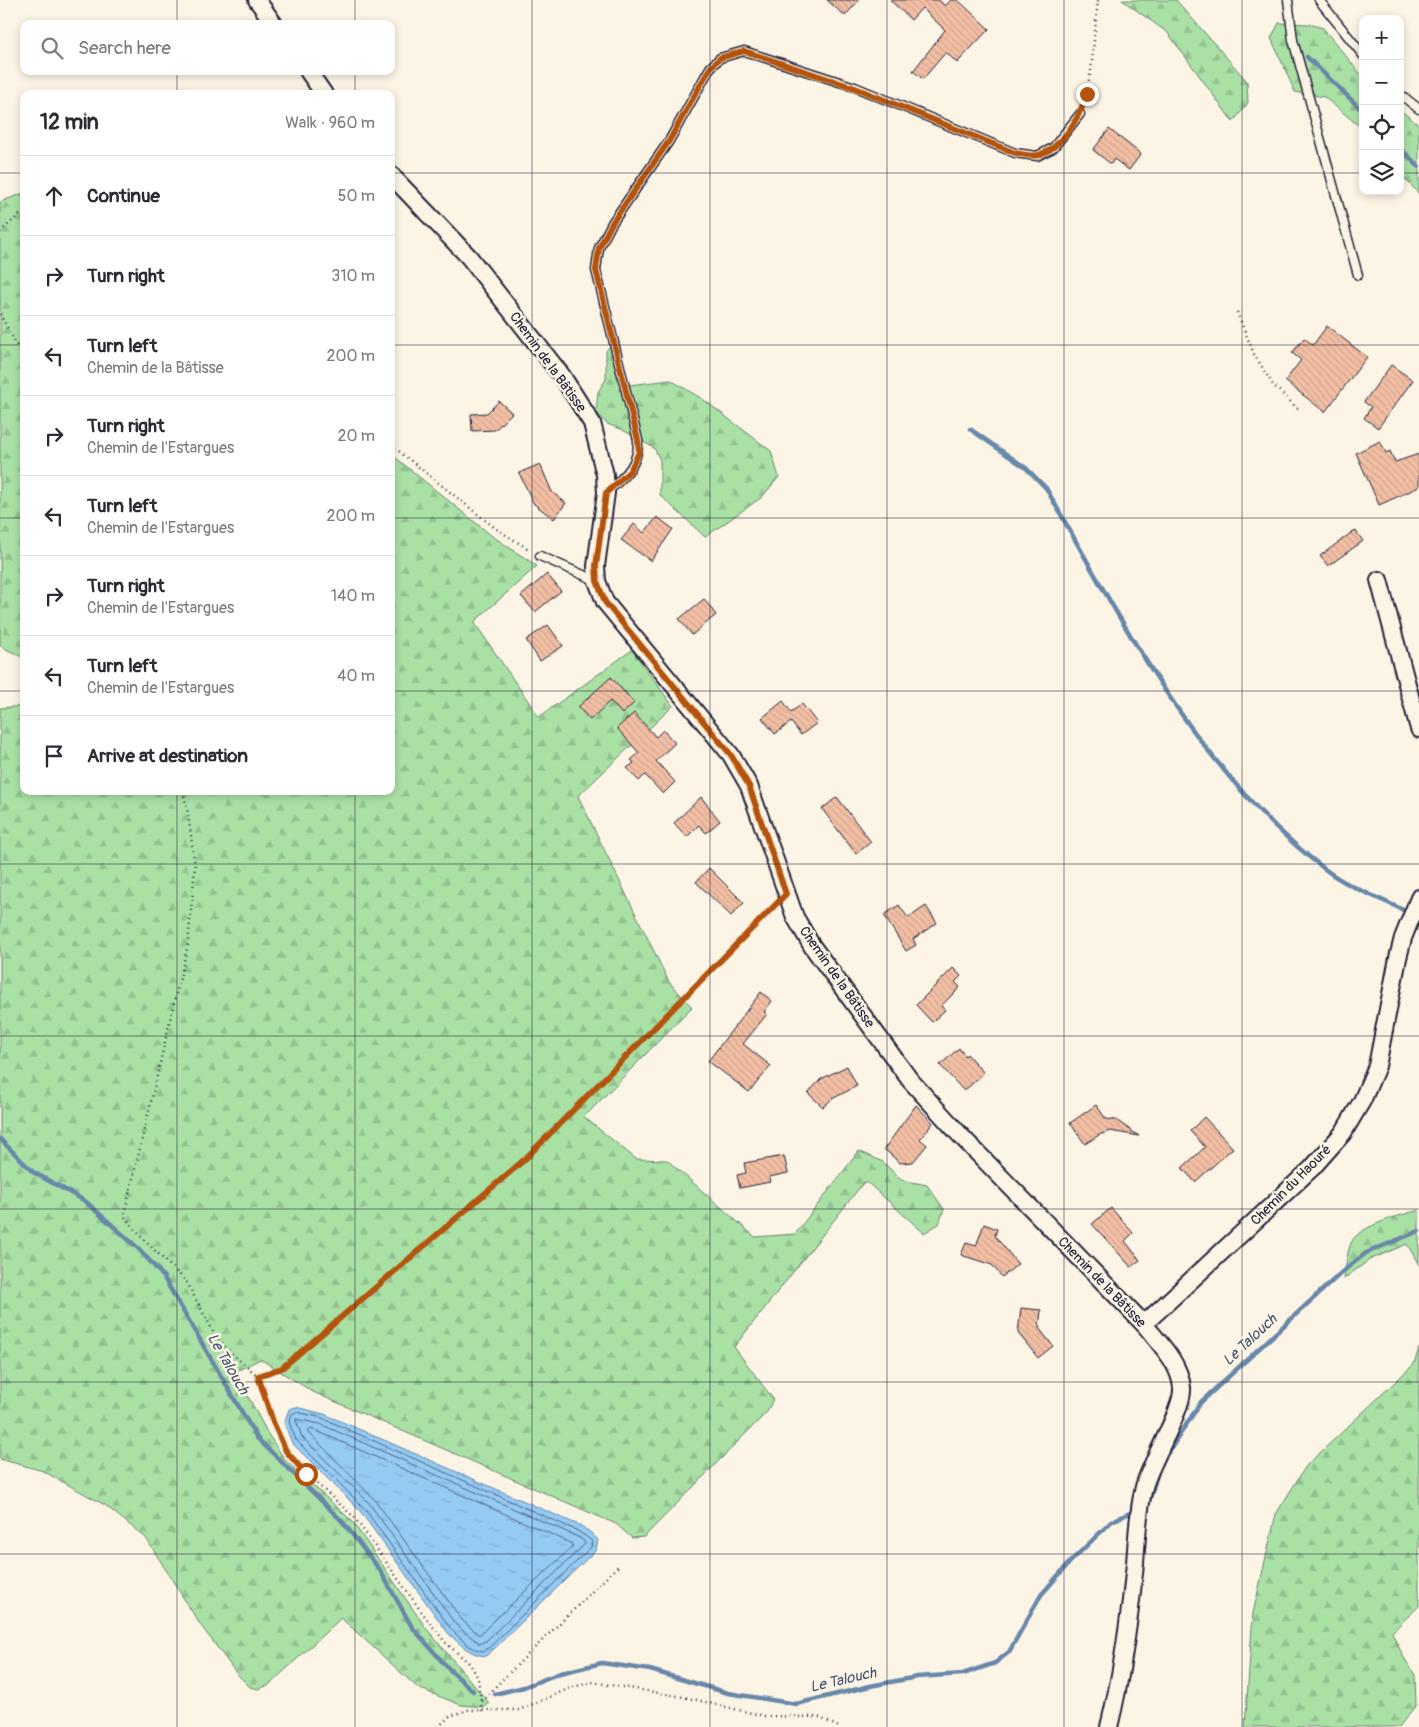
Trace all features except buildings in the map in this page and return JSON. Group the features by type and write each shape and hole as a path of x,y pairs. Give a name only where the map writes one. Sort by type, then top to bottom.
{"street":[{"path":"257,0 271,20"},
{"path":"311,75 321,90"},
{"name":"Chemin de la Bâtisse","path":"395,179 469,257 562,376 592,423 605,475 606,493 596,566 597,581 605,602 731,755 749,786 795,917 812,946 910,1080 961,1136 1144,1324 1171,1358 1179,1373 1183,1390 1175,1414 1148,1471 1143,1489 1132,1598 1109,1727"},
{"path":"1380,580 1419,729"},
{"name":"Chemin du Haouré","path":"1144,1324 1312,1168 1343,1133 1362,1101 1377,1066 1398,958 1403,938 1419,898"}],"lane":[{"path":"1288,0 1293,40 1358,275"},
{"path":"1319,0 1359,50"},
{"path":"606,493 630,471 639,452 638,440 596,270 599,248 612,223 669,141 710,68 720,58 744,51 855,88 1015,153 1037,156 1052,148 1080,114"},
{"path":"1404,97 1419,109"},
{"path":"540,556 597,581"}],"path":[{"path":"1080,114 1087,94 1091,71 1098,0"},
{"path":"0,232 20,214"},
{"path":"1237,312 1254,354 1273,385 1298,410"},
{"path":"0,314 20,352"},
{"path":"395,448 495,528 540,556"},
{"path":"184,795 195,867 188,944 124,1216 143,1239 186,1281 215,1335 231,1353 258,1376 273,1422 286,1451 306,1474 354,1516 426,1618 446,1642 470,1664 478,1678 482,1711"},
{"path":"258,1376 282,1368 524,1160 786,894"},
{"path":"481,1703 618,1566"},
{"path":"438,1727 450,1716 468,1710 519,1710 573,1687 592,1682 684,1697 764,1716 818,1717 838,1727"}],"green space":[{"path":"1122,0 1176,0 1247,81 1248,103 1233,122 1168,33"},
{"path":"1279,23 1310,24 1323,28 1359,72 1359,126 1324,97 1295,92 1271,38"},
{"path":"1404,113 1419,125 1419,194 1404,177"},
{"path":"20,194 20,656 0,646 0,202"},
{"path":"610,346 620,386 671,380 704,400 771,451 779,477 762,497 705,537 660,495 660,460 654,448 621,429 607,424 596,412 598,392 606,379 606,351"},
{"path":"395,457 492,536 537,566 474,622 539,717 632,650 673,706 578,796 669,982 692,1007 584,1117 636,1159 667,1160 755,1237 795,1234 859,1151 883,1162 901,1180 927,1185 944,1209 939,1224 924,1233 869,1184 864,1182 734,1347 773,1399 767,1412 644,1537 632,1538 616,1524 313,1392 260,1359 235,1372 268,1434 285,1460 352,1521 426,1628 489,1703 484,1707 461,1705 418,1688 341,1618 269,1685 258,1689 250,1687 237,1674 199,1623 146,1538 105,1505 43,1471 0,1459 0,708 20,706 20,795 395,795"},
{"path":"1419,1210 1419,1265 1407,1244 1369,1260 1344,1279 1349,1249 1357,1235 1382,1221"},
{"path":"1419,1348 1419,1606 1392,1632 1403,1656 1415,1675 1416,1705 1399,1727 1245,1727 1253,1613 1276,1514 1306,1466 1414,1364"}],"water":[{"path":"296,1407 324,1414 581,1526 598,1540 596,1550 486,1656 474,1653 465,1648 448,1633 360,1511 292,1443 284,1423 289,1409"}],"waterway":[{"path":"1307,57 1359,107"},
{"path":"1402,150 1419,167"},
{"path":"970,429 1026,468 1046,488 1135,643 1168,694 1240,790 1281,832 1326,870 1354,887 1403,910"},
{"name":"Le Talouch","path":"0,1139 33,1172 85,1201 139,1249 163,1276 257,1438 342,1521 380,1570 412,1627 448,1668 473,1691"},
{"name":"Le Talouch","path":"1146,1511 1160,1465 1201,1402 1342,1272 1366,1253 1419,1231"},
{"name":"Le Talouch","path":"495,1694 524,1687 560,1673 602,1663 650,1670 728,1693 796,1704 917,1677 963,1674 995,1663 1009,1652 1041,1595 1070,1562 1112,1521 1132,1512"}],"route":[{"path":"306,1474 286,1451 273,1422 258,1376 282,1368 524,1160 786,894 762,819 749,786 731,755 706,722 617,618 605,602 597,581 596,566 606,493 630,471 639,452 638,440 596,270 599,248 612,223 669,141 710,68 720,58 732,53 744,51 855,88 1015,153 1037,156 1052,148 1066,134 1080,114 1087,94"}]}
